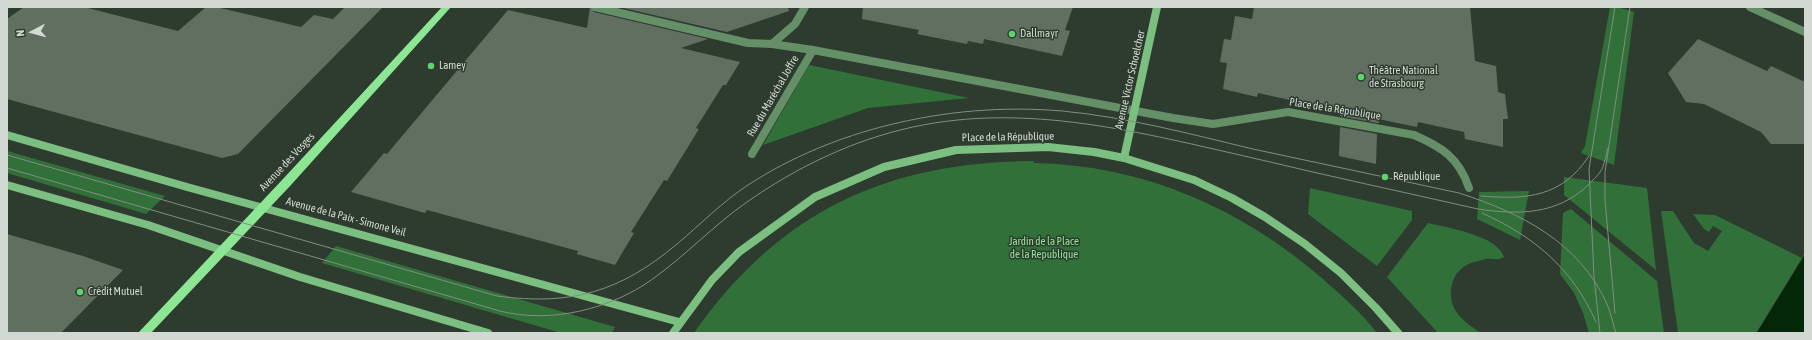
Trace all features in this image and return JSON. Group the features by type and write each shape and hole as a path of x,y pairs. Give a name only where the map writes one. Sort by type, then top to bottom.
{"main road":[{"name":"Avenue des Vosges","path":"144,333 263,207 447,7"}],"street":[{"path":"595,7 748,43 772,44 795,24 804,7"},
{"name":"Avenue Victor Schoelcher","path":"1124,158 1157,7"},
{"path":"1750,7 1805,32"},
{"name":"Place de la République","path":"772,44 813,50 1173,118 1213,124 1288,112 1414,135 1431,142 1446,152 1458,163 1466,174 1469,188"},
{"name":"Rue du Maréchal Joffre","path":"752,154 813,50"},
{"name":"Avenue de la Paix - Simone Veil","path":"7,135 679,322"},
{"name":"Place de la République","path":"672,333 712,280 739,252 815,197 884,167 956,150 1048,147 1094,152 1124,158 1194,180 1232,198 1265,217 1305,244 1341,273 1376,308 1398,333"},
{"path":"7,185 148,225 300,277 488,333"}],"green space":[{"path":"1610,7 1617,7 1634,12 1614,165 1581,153 1585,146"},
{"path":"809,65 969,98 868,108 763,145"},
{"path":"7,151 165,196 146,214 7,173"},
{"name":"Jardin de la Place de la Republique","path":"1034,161 1034,163 1074,166 1114,172 1152,182 1189,195 1224,212 1259,231 1292,254 1344,298 1377,333 694,333 727,291 763,255 800,225 841,202 884,184 931,171 980,164"},
{"path":"1564,177 1647,188 1656,270 1564,195"},
{"path":"1310,188 1412,211 1412,220 1377,266 1308,214"},
{"path":"1529,191 1520,240 1477,219 1479,192"},
{"path":"1571,209 1657,281 1664,333 1589,333 1583,313 1574,293 1560,274 1563,213"},
{"path":"1661,211 1673,211 1694,243 1708,251 1722,231 1713,226 1709,232 1704,229 1693,214 1715,215 1802,258 1756,333 1678,333"},
{"path":"1428,223 1459,230 1482,238 1500,249 1504,257 1498,259 1486,259 1464,266 1452,282 1452,303 1457,314 1470,326 1481,333 1438,333 1387,277"},
{"path":"336,246 615,327 612,333 561,333 322,263"}],"shaded area":[{"path":"1805,253 1805,333 1756,333 1802,258"}],"building":[{"path":"24,7 84,7 178,31 206,7 216,7 301,27 314,15 333,19 345,7 383,7 238,154 222,158 7,99 7,19"},
{"path":"590,7 594,12 708,39 681,48 740,62 726,85 723,85 696,128 699,129 667,181 664,180 631,232 634,233 615,265 577,254 578,251 427,210 425,213 351,192 384,153 387,154 508,10 587,28"},
{"path":"619,7 788,7 789,11 727,32"},
{"path":"863,7 1073,7 1065,30 1070,31 1062,56 984,39 983,44 968,41 967,44 917,34 919,30 862,19"},
{"name":"Théâtre National de Strasbourg","path":"1254,7 1470,7 1475,61 1496,66 1498,92 1505,94 1508,119 1503,119 1503,147 1465,139 1464,132 1418,122 1417,127 1378,119 1379,123 1377,123 1340,116 1340,111 1258,93 1257,97 1223,89 1227,63 1220,62 1224,39 1231,40 1235,16 1252,19"},
{"path":"1698,39 1767,71 1771,66 1805,82 1805,144 1771,144 1761,132 1704,104 1686,102 1668,73"},
{"path":"1340,127 1377,134 1376,164 1339,156"},
{"path":"7,234 83,256 123,270 61,333 7,333"}],"tram line":[{"path":"1590,183 1589,169 1615,7"},
{"path":"1615,313 1605,200 1605,172 1630,7"},
{"path":"7,155 497,296 524,299 571,297 593,292 615,284 635,274 677,244 720,206 748,185 764,175 816,149 889,125 932,116 975,111 1018,109 1062,111 1110,117 1459,193 1508,212"},
{"path":"7,168 500,311 520,315 540,316 580,311 619,298 637,289 666,269 723,220 747,202 786,177 826,156 869,139 913,127 956,120 999,118 1042,119 1127,131 1211,148 1478,209 1508,212"},
{"path":"1590,183 1601,171 1608,148"},
{"path":"1481,196 1513,197 1542,193 1555,188 1567,180 1578,170 1589,156"},
{"path":"1508,212 1522,212 1550,207 1576,195 1590,183"},
{"path":"1590,183 1594,281"},
{"path":"1508,212 1546,233 1564,247 1581,263 1594,281"},
{"path":"1482,213 1519,233 1550,256 1576,286 1596,322"},
{"path":"1594,281 1610,311 1616,333"},
{"path":"1594,281 1600,333"}],"place":[{"name":"Dallmayr","path":"1012,34"},
{"name":"Lamey","path":"431,66"},
{"name":"Théâtre National de Strasbourg","path":"1361,77"},
{"name":"République","path":"1385,177"},
{"name":"Crédit Mutuel","path":"80,292"}]}
